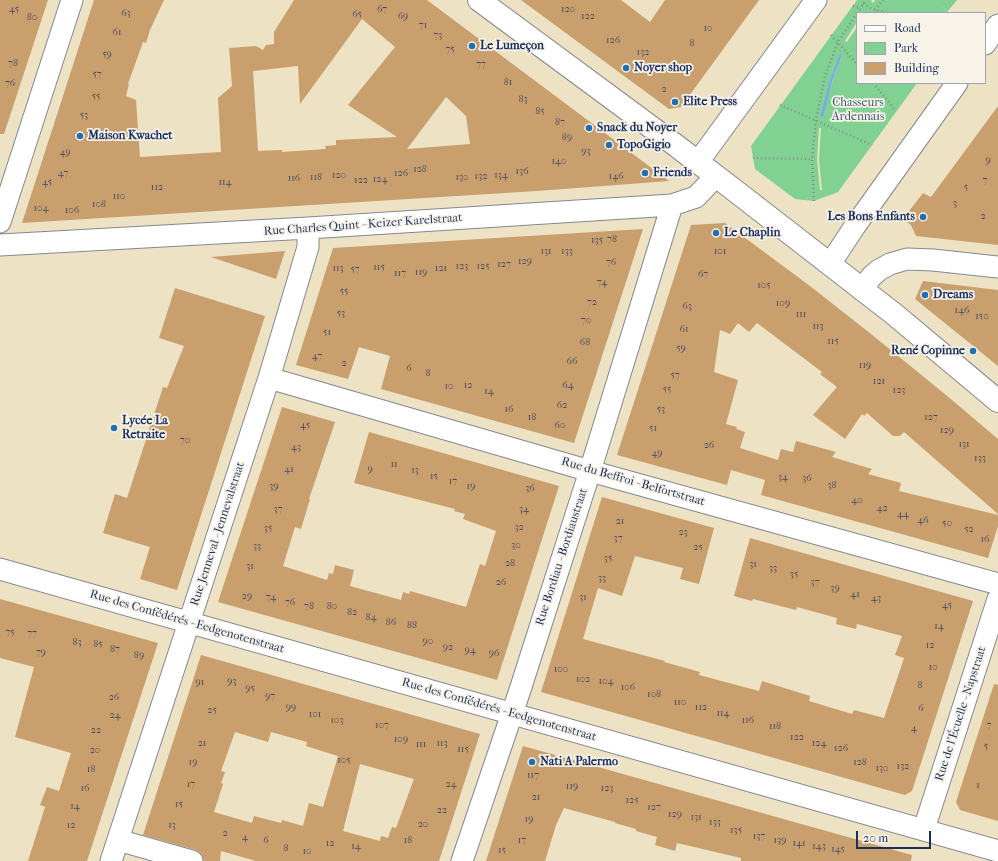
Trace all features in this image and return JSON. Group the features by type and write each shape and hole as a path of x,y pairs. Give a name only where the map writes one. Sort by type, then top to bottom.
{"street":[{"path":"0,222 72,0"},
{"path":"479,0 698,162 894,314 998,401"},
{"path":"698,162 816,0"},
{"path":"986,43 998,25"},
{"path":"830,264 855,226 956,84"},
{"name":"Rue Charles Quint - Keizer Karelstraat","path":"0,245 308,228 672,205 696,197 716,176"},
{"name":"Rue Bordiau - Bordiaustraat","path":"462,861 512,713 590,471 672,205"},
{"name":"Rue Jenneval - Jennevalstraat","path":"111,861 269,378 308,246 308,228"},
{"path":"862,290 871,277 879,270 890,264 907,259 933,260 998,267"},
{"name":"Rue du Beffroi - Belfortstraat","path":"269,378 590,471 998,584"},
{"name":"Rue des Confédérés - Eedgenotenstraat","path":"0,569 998,850"},
{"name":"Rue de l'Écuelle - Napstraat","path":"924,829 998,599"},
{"path":"118,840 192,861"}],"path":[{"path":"858,12 866,0"},
{"path":"875,10 882,0"},
{"path":"863,4 875,10 884,12"},
{"path":"853,6 860,8"},
{"path":"814,201 812,159 816,120 826,76 838,42 856,15"},
{"path":"832,35 856,63"},
{"path":"874,84 896,111"},
{"path":"780,105 872,145"},
{"path":"753,158 812,159"}],"green space":[{"name":"Chasseurs Ardennais","path":"857,0 872,0 871,1 873,3 875,0 957,0 948,11 936,2 949,12 856,12 856,24 845,41 847,42 856,28 856,84 916,84 838,192 814,201 795,199 755,169 751,146","holes":["840,53 842,55 820,116 829,82","819,128 821,128 819,160 822,190 820,190 817,159"]}],"water":[{"path":"840,53 842,55 832,82 823,117 820,116 829,82"}],"building":[{"path":"0,0 48,0 4,134 0,134"},
{"path":"94,0 164,0 150,30 146,43 143,42 128,84 126,96 136,100 140,157 221,152 218,98 232,86 229,48 256,46 263,50 266,45 274,44 274,32 294,0 427,0 669,181 537,191 22,223","holes":["362,19 395,47 348,105 397,137 336,140 336,145 325,146 326,149 282,152 282,150 258,151 253,71 298,66 300,104","446,97 466,116 470,144 407,149"]},
{"path":"521,0 621,0 650,22 665,0 759,0 681,107 669,109"},
{"path":"998,106 998,245 916,236 911,225 903,219 923,193 931,197"},
{"path":"725,223 810,286 871,334 998,439 998,514 904,432 900,436 893,436 867,413 864,416 862,414 845,439 813,415 837,387 820,374 822,372 757,323 749,332 738,323 730,334 720,330 714,372 738,380 726,424 737,427 736,429 745,432 740,448 778,460 781,449 793,452 796,441 836,452 832,457 872,469 868,474 901,483 899,491 998,515 998,526 988,558 761,495 765,480 731,470 727,485 617,455 691,225"},
{"path":"643,229 574,443 381,389 390,356 359,347 348,379 296,365 333,248"},
{"path":"285,251 276,279 211,257"},
{"path":"923,281 998,290 998,366 915,299"},
{"path":"175,288 265,316 177,590 140,579 150,547 103,533 115,494 127,498 163,387 167,388 184,346 159,338"},
{"path":"282,407 335,422 309,499 301,529 295,527 283,566 327,580 329,573 333,574 335,565 354,570 350,586 401,600 403,592 409,594 410,591 466,607 480,564 485,566 496,531 463,519 465,514 454,511 455,509 354,483 369,432 559,486 497,680 218,602"},
{"path":"602,497 714,528 699,584 680,579 683,568 635,556 622,596 598,588 583,639 665,661 664,662 700,672 699,675 759,691 762,681 810,696 809,701 852,714 854,710 884,718 904,658 895,655 902,636 857,624 856,629 836,624 837,618 797,607 796,610 753,599 752,601 734,596 750,538 973,601 912,791 905,795 541,692"},
{"path":"0,599 158,643 87,861 28,861 45,807 40,805 47,787 59,791 71,753 15,737 34,667 0,658"},
{"path":"201,655 480,734 439,861 256,861 221,851 220,861 204,861 201,853 196,850 143,835","holes":["235,732 268,742 271,732 307,742 306,746 338,756 323,807 309,803 303,826 282,820 281,823 254,816 252,823 214,812 223,784 221,783 225,772 221,771","360,764 414,779 396,828 392,827 388,838 381,836 380,841 343,831"]},
{"path":"994,684 998,685 998,821 960,810 956,802"},
{"path":"523,746 912,855 911,861 741,861 741,858 677,843 675,851 655,845 657,837 636,831 636,829 615,822 564,808 556,825 545,861 486,861"}],"place":[{"name":"Le Lumeçon","path":"472,46"},
{"name":"Noyer shop","path":"626,68"},
{"name":"Elite Press","path":"675,102"},
{"name":"Snack du Noyer","path":"589,128"},
{"name":"Maison Kwachet","path":"80,136"},
{"name":"TopoGigio","path":"609,145"},
{"name":"Friends","path":"645,173"},
{"name":"Les Bons Enfants","path":"923,217"},
{"name":"Le Chaplin","path":"716,233"},
{"name":"Dreams","path":"925,295"},
{"name":"René Copinne","path":"973,351"},
{"name":"Lycée La Retraite","path":"114,428"},
{"name":"Nati A Palermo","path":"532,762"}]}
